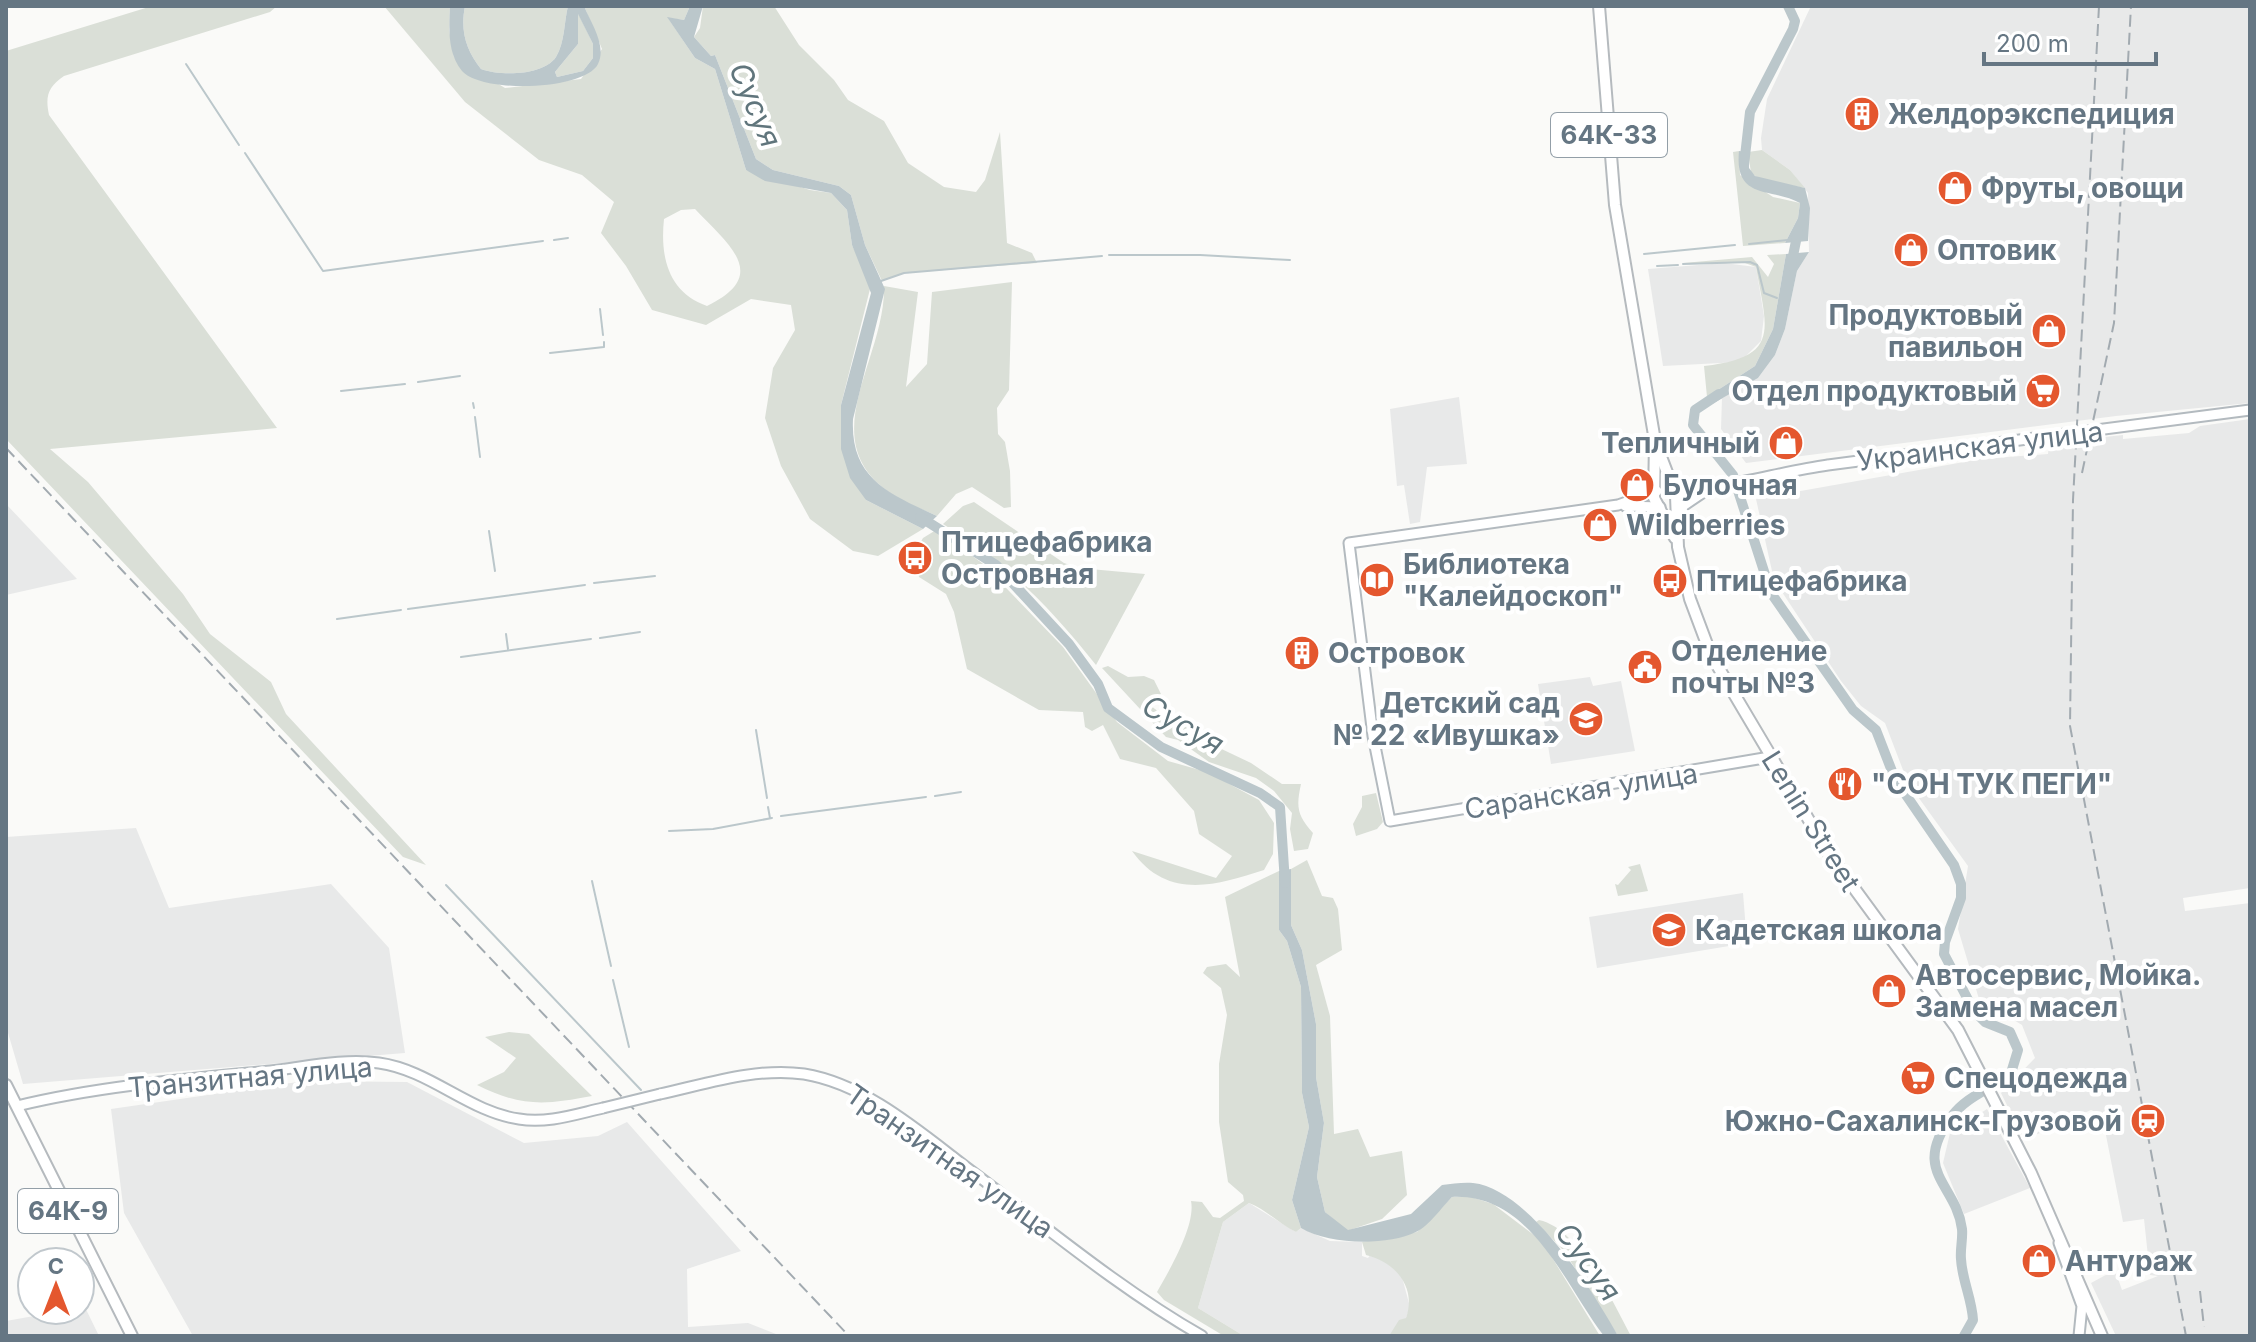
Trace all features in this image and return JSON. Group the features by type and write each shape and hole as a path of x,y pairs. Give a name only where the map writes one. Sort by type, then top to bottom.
{"main road":[{"name":"64К-33","path":"1599,6 1615,205 1655,441"},
{"name":"Украинская улица","path":"1390,821 1373,736 1349,543 1618,505 1663,487 1673,490 1714,487 1796,470 2250,410"},
{"path":"1655,441 1673,490 1674,504"},
{"path":"1655,441 1657,491 1654,498 1660,507"},
{"path":"1666,470 1678,483 1714,487"},
{"path":"1678,547 1683,506 1714,487"},
{"name":"Украинская улица","path":"1660,507 1714,487"},
{"name":"Lenin Street","path":"1674,504 1678,547 1690,599 1711,655 1770,757 1852,887 1949,1015 2057,1232 2102,1336"},
{"path":"1618,505 1660,507"},
{"name":"Lenin Street","path":"1660,507 1678,547"},
{"name":"Саранская улица","path":"1390,821 1770,757"},
{"name":"Транзитная улица","path":"17,1106 50,1098 209,1077 376,1062 424,1076 516,1119 555,1119 660,1094 774,1073 801,1074 842,1085 932,1142 1099,1267 1202,1336"},
{"name":"64К-9","path":"6,1085 132,1336"},
{"path":"2057,1232 2061,1255 2082,1306 2079,1336"}],"shaded area":[{"path":"152,6 277,6 270,12 64,76 49,92 49,115 277,428 50,449 88,482 183,594 210,634 271,682 286,714 426,865 403,857 6,439 6,51"},
{"path":"384,6 450,6 449,30 454,57 505,88 581,79 602,49 584,6 690,6 684,20 668,18 695,58 715,69 746,170 810,190 831,193 847,210 852,245 871,285 841,405 866,500 923,529 878,556 853,551 810,519 781,466 765,418 773,368 795,330 791,305 751,299 706,325 652,310 626,266 601,233 614,202 582,175 539,160 465,102","holes":["695,209 731,247 740,271 737,283 707,306 683,292 675,282 669,272 664,247 664,219 681,210"]},
{"path":"450,6 465,6 463,24 466,40 471,55 481,69 521,73 541,68 556,57 563,38 568,6 584,6 601,50 598,64 589,73 555,84 511,86 473,78 462,71 454,56 450,40","holes":["578,14 593,44 593,58 583,71 557,77 555,72 578,44"]},
{"path":"465,6 568,6 563,38 556,57 541,68 521,73 481,69 471,55 466,40 463,24"},
{"path":"690,6 703,6 694,37 711,56 715,55 756,159 773,170 839,186 851,195 865,245 885,289 853,419 854,439 858,456 876,482 937,516 923,529 866,500 850,478 841,449 841,405 871,293 852,245 847,210 831,193 765,181 746,170 715,69 695,58 667,17 684,20"},
{"path":"703,6 774,6 799,45 834,80 848,100 884,121 908,163 944,187 976,192 985,180 1000,132 1007,243 1032,253 1037,263 904,273 882,281 865,245 851,195 839,186 773,170 756,159 715,55 711,56 694,37 700,28"},
{"path":"1811,6 2250,6 2250,403 2116,416 1746,463 1721,429 1722,398 1758,378 1775,355 1785,329 1797,271 1809,252 1808,193 1790,170 1762,150 1761,138 1767,99"},
{"path":"578,13 593,44 593,58 583,71 557,77 555,72 578,44"},
{"path":"1762,150 1790,170 1805,188 1761,180 1751,173 1748,152"},
{"path":"1739,151 1740,175 1773,197 1800,203 1798,218 1785,243 1743,246 1733,152"},
{"path":"1739,151 1748,152 1749,168 1755,176 1805,188 1810,208 1808,241 1785,243 1798,218 1800,203 1749,185 1742,178"},
{"path":"1809,252 1797,271 1785,329 1775,355 1758,378 1712,404 1707,397 1755,366 1773,329 1786,254"},
{"path":"1786,254 1773,329 1755,366 1707,397 1704,366 1746,356 1763,337 1765,324 1760,289 1756,267 1745,263 1683,263 1752,257 1768,277 1774,264 1767,255"},
{"path":"1724,263 1756,267 1764,316 1761,341 1740,362 1663,366 1648,269"},
{"path":"1012,282 1009,390 997,408 998,434 1005,442 1010,471 1011,507 1004,508 972,487 956,494 937,516 893,495 869,474 857,450 854,425 858,398 882,314 884,286 918,292 906,387 927,364 932,292"},
{"path":"1459,397 1467,464 1427,467 1420,522 1410,524 1404,485 1397,486 1390,409"},
{"path":"2250,419 2250,888 2183,898 2185,911 2250,903 2250,1336 2116,1336 2091,1283 2115,1270 2122,1290 2158,1276 2150,1275 2144,1219 2123,1222 2102,1115 2091,1110 2024,1140 2001,1093 2035,1058 2022,1025 1979,999 1958,929 1968,866 1908,783 1885,723 1861,706 1841,681 1774,580 1756,499 1981,459 2048,454 2049,443 2123,435 2123,439 2189,433 2200,426"},
{"path":"974,502 1064,563 1079,568 1145,574 1096,665 1026,587 988,555 943,524 963,506"},
{"path":"6,504 77,579 6,595"},
{"path":"936,530 982,563 1063,647 1117,722 1168,761 1207,772 1259,800 1274,823 1273,854 1264,870 1228,881 1193,885 1160,877 1146,867 1132,851 1216,878 1232,856 1199,834 1194,811 1156,768 1120,759 1103,725 1092,731 1085,727 1083,712 1039,710 967,669 954,612 946,594 919,577 914,554 923,538"},
{"path":"1108,666 1128,677 1144,676 1154,680 1161,694 1147,703 1167,718 1193,727 1190,734 1251,763 1282,784 1301,784 1299,810 1313,833 1308,849 1294,851 1290,829 1292,813 1274,791 1256,778 1209,762 1178,740 1166,737 1102,668"},
{"name":"Детский сад № 22 «Ивушка»","path":"1590,677 1593,686 1621,681 1635,751 1551,764 1538,684"},
{"path":"1376,793 1383,822 1377,829 1356,836 1353,824 1362,807 1362,796"},
{"path":"136,828 169,908 331,884 389,948 405,1053 23,1084 6,1026 6,837"},
{"path":"1307,860 1322,896 1333,898 1338,909 1342,950 1316,965 1330,1016 1334,1134 1358,1129 1370,1157 1402,1151 1407,1195 1382,1219 1347,1231 1325,1212 1317,1177 1324,1123 1316,1077 1316,1024 1302,950 1291,925 1291,869"},
{"path":"1640,864 1648,891 1618,896 1615,884 1618,885 1631,870 1628,867"},
{"path":"1291,869 1291,925 1302,950 1316,1024 1316,1077 1324,1123 1317,1177 1325,1212 1348,1230 1411,1214 1442,1185 1473,1183 1494,1189 1516,1203 1557,1245 1593,1294 1618,1336 1604,1336 1543,1246 1524,1226 1503,1210 1480,1200 1452,1197 1421,1229 1390,1240 1358,1242 1327,1238 1301,1228 1292,1200 1309,1127 1302,1093 1301,987 1287,941 1279,930 1279,871"},
{"path":"1279,871 1279,930 1287,941 1301,987 1302,1093 1309,1127 1292,1200 1301,1228 1296,1232 1249,1203 1223,1222 1198,1308 1244,1336 1224,1336 1164,1300 1157,1292 1186,1235 1191,1201 1202,1202 1213,1217 1220,1218 1244,1201 1243,1195 1228,1182 1219,1122 1219,1064 1227,1015 1221,988 1203,973 1207,967 1226,964 1240,977 1225,897"},
{"name":"Кадетская школа","path":"1743,893 1747,943 1597,968 1589,917"},
{"path":"509,1032 529,1034 592,1096 547,1102 520,1101 477,1085 504,1072 516,1058 485,1037"},
{"path":"305,1081 407,1082 524,1143 598,1136 627,1122 741,1251 687,1269 688,1327 748,1323 781,1336 193,1336 124,1213 111,1109"},
{"path":"1987,1109 2030,1188 1964,1214 1943,1163 1950,1133"},
{"path":"1468,1196 1493,1204 1542,1241 1600,1336 1389,1336 1399,1320 1406,1318 1409,1307 1406,1286 1386,1263 1366,1255 1362,1242 1417,1232 1452,1197"},
{"path":"1249,1203 1296,1232 1301,1228 1330,1241 1362,1242 1362,1256 1368,1258 1371,1254 1385,1260 1402,1277 1410,1307 1406,1318 1390,1336 1244,1336 1198,1308 1223,1222"},
{"path":"1539,1220 1554,1226 1581,1251 1631,1336 1618,1336 1564,1251 1536,1222"},
{"path":"16,1319 16,1326 94,1326 99,1336 6,1336 6,1321"}],"waterway":[{"path":"1744,165 1750,112 1793,29 1795,21 1788,6"},
{"path":"186,64 239,145"},
{"path":"245,153 323,271 543,241"},
{"path":"1791,266 1798,231"},
{"path":"554,240 568,238"},
{"path":"1749,244 1788,240"},
{"path":"1644,254 1735,245"},
{"path":"1109,255 1200,255 1290,260"},
{"path":"881,281 904,273 1102,256"},
{"path":"1683,264 1750,262 1757,265 1764,293 1777,298"},
{"path":"1657,266 1678,265"},
{"path":"600,309 603,335"},
{"path":"550,353 604,347 604,342"},
{"path":"418,382 460,376"},
{"path":"341,391 405,384"},
{"path":"1719,394 1695,410 1693,425 1733,475 1771,593 1853,710 1876,730 1895,779 1954,865 1961,884 1961,898 1945,942 1944,954 1974,1011 1985,1022 2010,1032 2018,1050 2011,1073 1958,1109 1940,1135 1935,1151 1939,1176 1958,1213 1962,1229 1962,1267 1973,1320 1964,1336"},
{"path":"473,403 474,408"},
{"path":"475,417 480,457"},
{"name":"Сусуя","path":"920,517 996,565 1069,644 1098,684 1108,708 1161,747 1260,793 1280,807 1285,883"},
{"path":"489,531 495,571"},
{"path":"594,583 655,576"},
{"path":"408,609 585,585"},
{"path":"337,619 401,610"},
{"path":"600,638 640,632"},
{"path":"506,634 508,649"},
{"path":"461,657 591,639"},
{"path":"756,730 767,798"},
{"path":"935,796 961,792"},
{"path":"781,816 926,797"},
{"path":"768,807 770,818"},
{"path":"669,831 713,829 772,818"},
{"path":"592,881 611,966"},
{"path":"446,885 641,1090"},
{"path":"613,980 629,1047"}],"railway":[{"path":"2099,6 2073,500 2070,726 2186,1336"},
{"path":"2082,473 2114,323 2131,6"},
{"path":"6,448 849,1336"},
{"path":"2200,1291 2204,1327"}],"place":[{"name":"Желдорэкспедиция","path":"1862,114"},
{"name":"Фруты, овощи","path":"1955,188"},
{"name":"Оптовик","path":"1911,250"},
{"name":"Продуктовый павильон","path":"2049,331"},
{"name":"Отдел продуктовый","path":"2043,391"},
{"name":"Тепличный","path":"1786,443"},
{"name":"Булочная","path":"1637,485"},
{"name":"Wildberries","path":"1600,525"},
{"name":"Птицефабрика Островная","path":"915,558"},
{"name":"Библиотека \"Калейдоскоп\"","path":"1377,580"},
{"name":"Птицефабрика","path":"1670,581"},
{"name":"Островок","path":"1302,653"},
{"name":"Отделение почты №3","path":"1645,667"},
{"name":"Детский сад № 22 «Ивушка»","path":"1586,719"},
{"name":"\"СОН ТУК ПЕГИ\"","path":"1845,784"},
{"name":"Кадетская школа","path":"1669,930"},
{"name":"Автосервис, Мойка. Замена масел","path":"1889,991"},
{"name":"Спецодежда","path":"1918,1078"},
{"name":"Южно-Сахалинск-Грузовой","path":"2148,1121"},
{"name":"Антураж","path":"2039,1261"}]}
